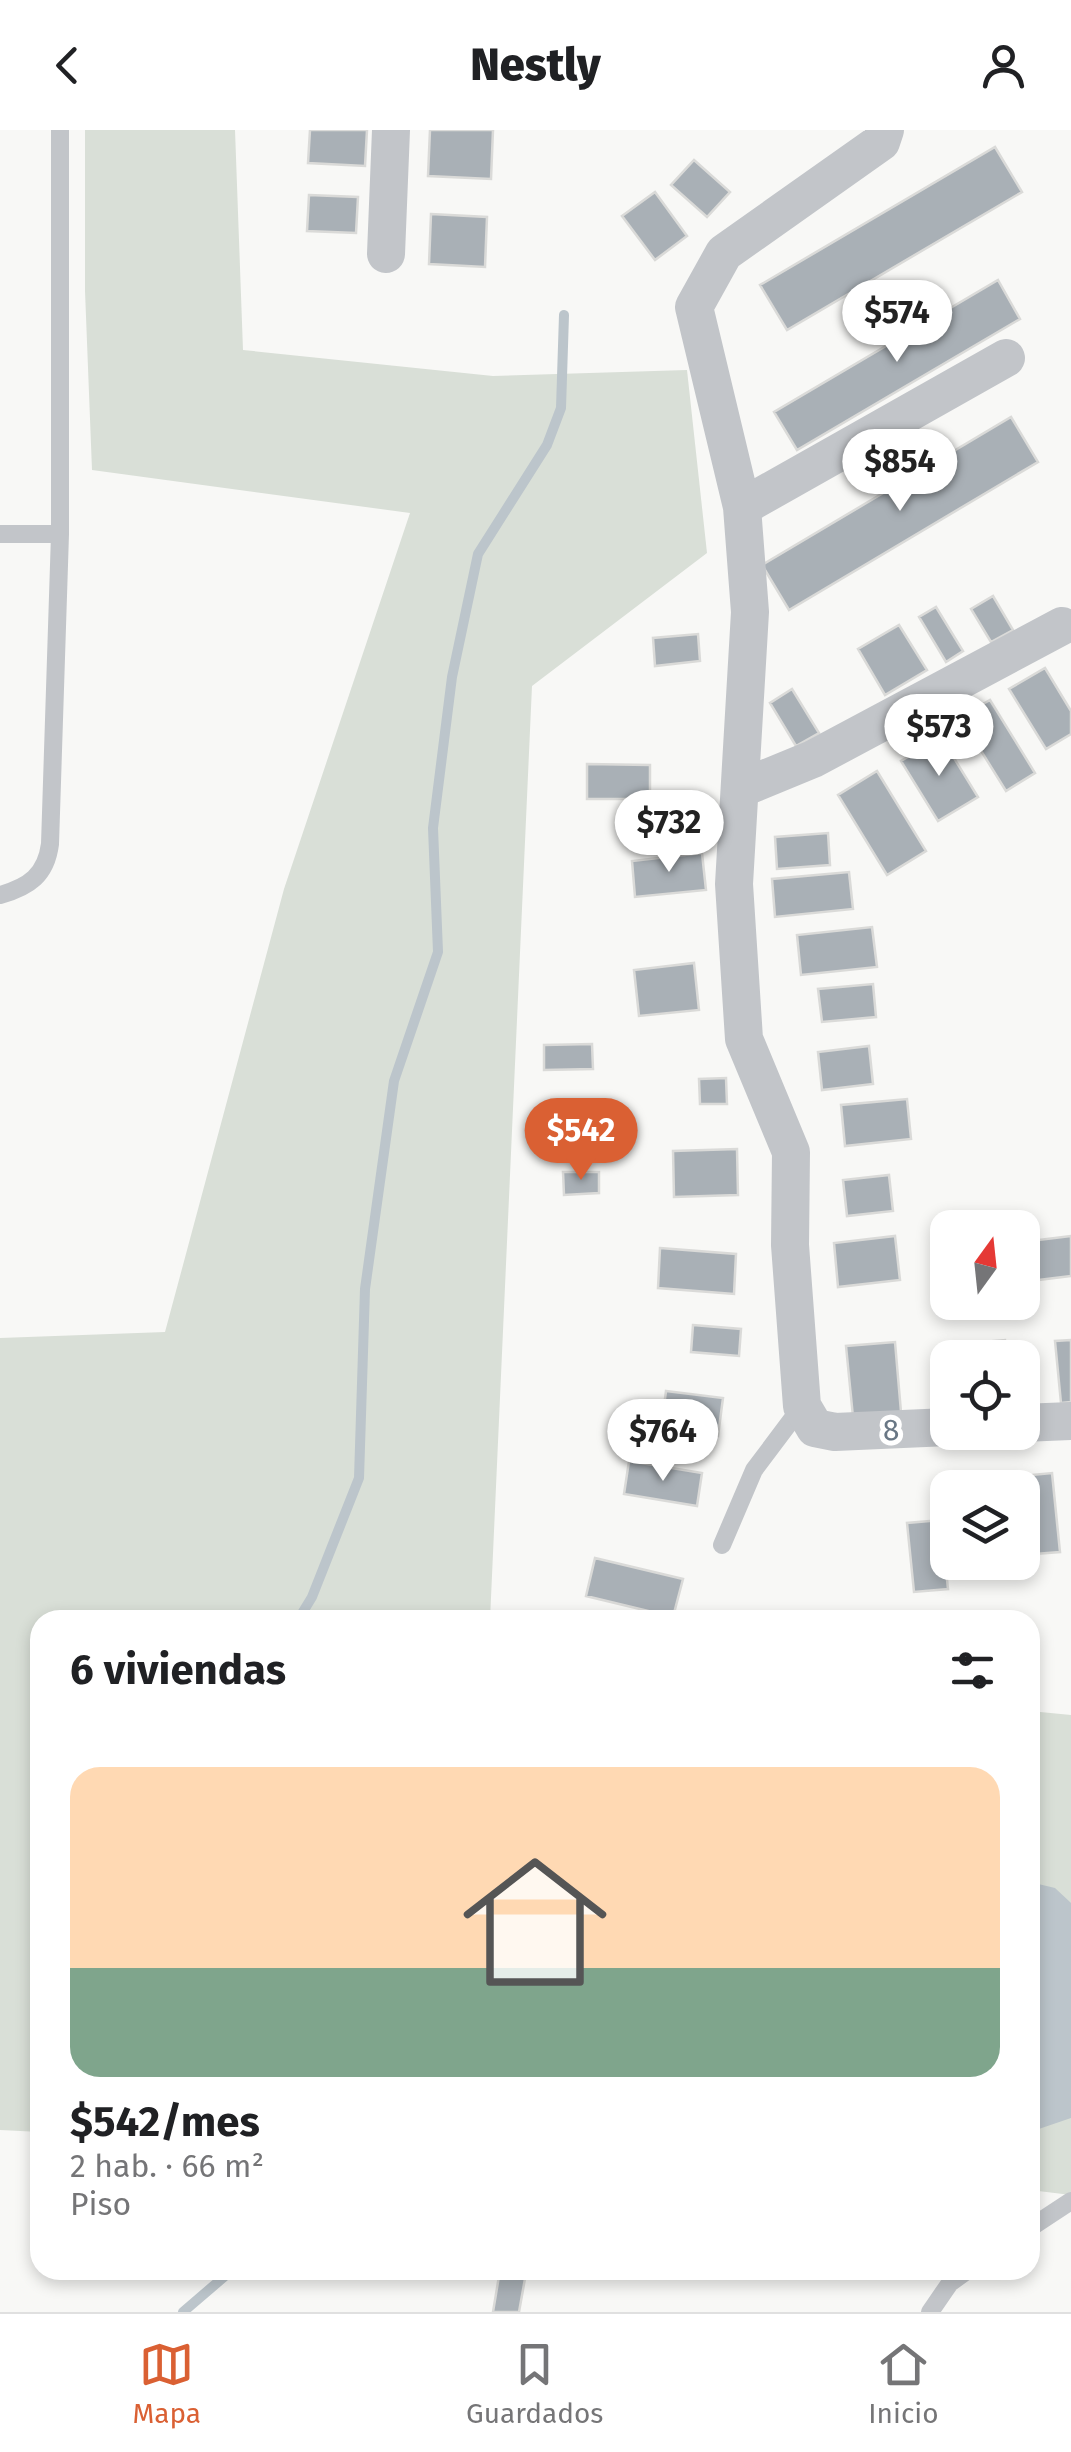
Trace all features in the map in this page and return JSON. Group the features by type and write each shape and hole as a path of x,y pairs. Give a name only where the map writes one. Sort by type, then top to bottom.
{"street":[{"path":"386,254 391,130"},
{"path":"802,1406 790,1245 792,1152 744,1039 734,884 750,612 742,507 694,307 724,253 881,142 885,130"},
{"path":"742,507 1006,358"},
{"path":"740,789 813,758 1062,626"},
{"name":"8","path":"802,1406 815,1428 835,1432 930,1428"},
{"path":"1040,1422 1071,1420"}],"lane":[{"path":"0,896 31,883 40,875 49,856 60,534 60,130"},
{"path":"0,534 60,534"},
{"path":"722,1545 754,1470 802,1406"},
{"path":"1040,2221 1071,2201"},
{"path":"930,2312 954,2280"}],"shaded area":[{"path":"85,130 235,130 243,350 493,376 687,370 707,553 532,686 490,1610 30,1610 30,2132 0,2130 0,1338 165,1332 284,889 410,513 92,470 85,291"},
{"path":"1040,1712 1071,1715 1071,2195 1040,2191"},
{"path":"1040,1884 1055,1888 1071,1903 1071,2118 1040,2129"}],"building":[{"path":"310,130 367,130 365,166 308,163"},
{"path":"430,130 493,130 491,179 428,176"},
{"path":"995,147 1022,192 787,330 760,285"},
{"path":"694,160 730,192 707,217 671,185"},
{"path":"655,192 687,236 655,260 622,216"},
{"path":"309,195 358,197 356,233 307,231"},
{"path":"431,214 487,217 485,267 429,264"},
{"path":"998,280 1020,319 797,450 774,412"},
{"path":"1011,417 1038,462 789,610 762,565"},
{"path":"993,596 1013,630 991,642 971,609"},
{"path":"936,607 963,651 946,662 919,617"},
{"path":"899,625 927,670 885,695 858,649"},
{"path":"698,634 700,661 655,666 653,638"},
{"path":"1045,668 1071,711 1071,734 1046,749 1009,689"},
{"path":"792,689 819,733 796,746 770,703"},
{"path":"990,700 1035,773 1006,791 960,717"},
{"path":"941,737 978,797 938,821 901,761"},
{"path":"587,764 650,765 650,799 587,799"},
{"path":"877,771 926,851 887,875 838,795"},
{"path":"828,833 830,865 777,869 775,837"},
{"path":"702,853 706,890 635,897 632,861"},
{"path":"849,872 853,909 775,917 772,879"},
{"path":"872,927 877,967 801,975 797,935"},
{"path":"694,963 699,1010 639,1016 634,970"},
{"path":"873,984 876,1017 822,1022 818,989"},
{"path":"592,1044 593,1069 544,1070 544,1045"},
{"path":"869,1046 873,1084 822,1090 818,1052"},
{"path":"726,1078 727,1104 700,1104 699,1079"},
{"path":"907,1099 911,1139 845,1146 841,1105"},
{"path":"737,1149 738,1195 674,1197 673,1151"},
{"path":"563,1172 599,1172 599,1193 564,1195"},
{"path":"889,1175 893,1211 847,1216 843,1180"},
{"path":"895,1236 900,1280 838,1287 834,1243"},
{"path":"1071,1236 1071,1276 1040,1280 1040,1240"},
{"path":"660,1248 736,1254 734,1294 658,1288"},
{"path":"693,1325 741,1329 739,1356 691,1352"},
{"path":"1071,1340 1071,1402 1061,1403 1055,1341"},
{"path":"895,1342 901,1412 853,1417 846,1346"},
{"path":"666,1391 723,1398 718,1436 661,1429"},
{"path":"629,1461 702,1473 697,1506 624,1494"},
{"path":"1052,1473 1060,1552 1040,1554 1040,1474"},
{"path":"930,1521 930,1580 947,1580 948,1589 914,1592 907,1523"},
{"path":"595,1558 683,1579 675,1610 644,1610 586,1596"},
{"path":"498,2280 525,2280 519,2312 493,2312"}],"waterway":[{"path":"304,1610 359,1478 365,1289 394,1081 438,952 433,828 452,677 478,554 547,445 561,408 564,315"},
{"path":"183,2312 220,2280"}]}
